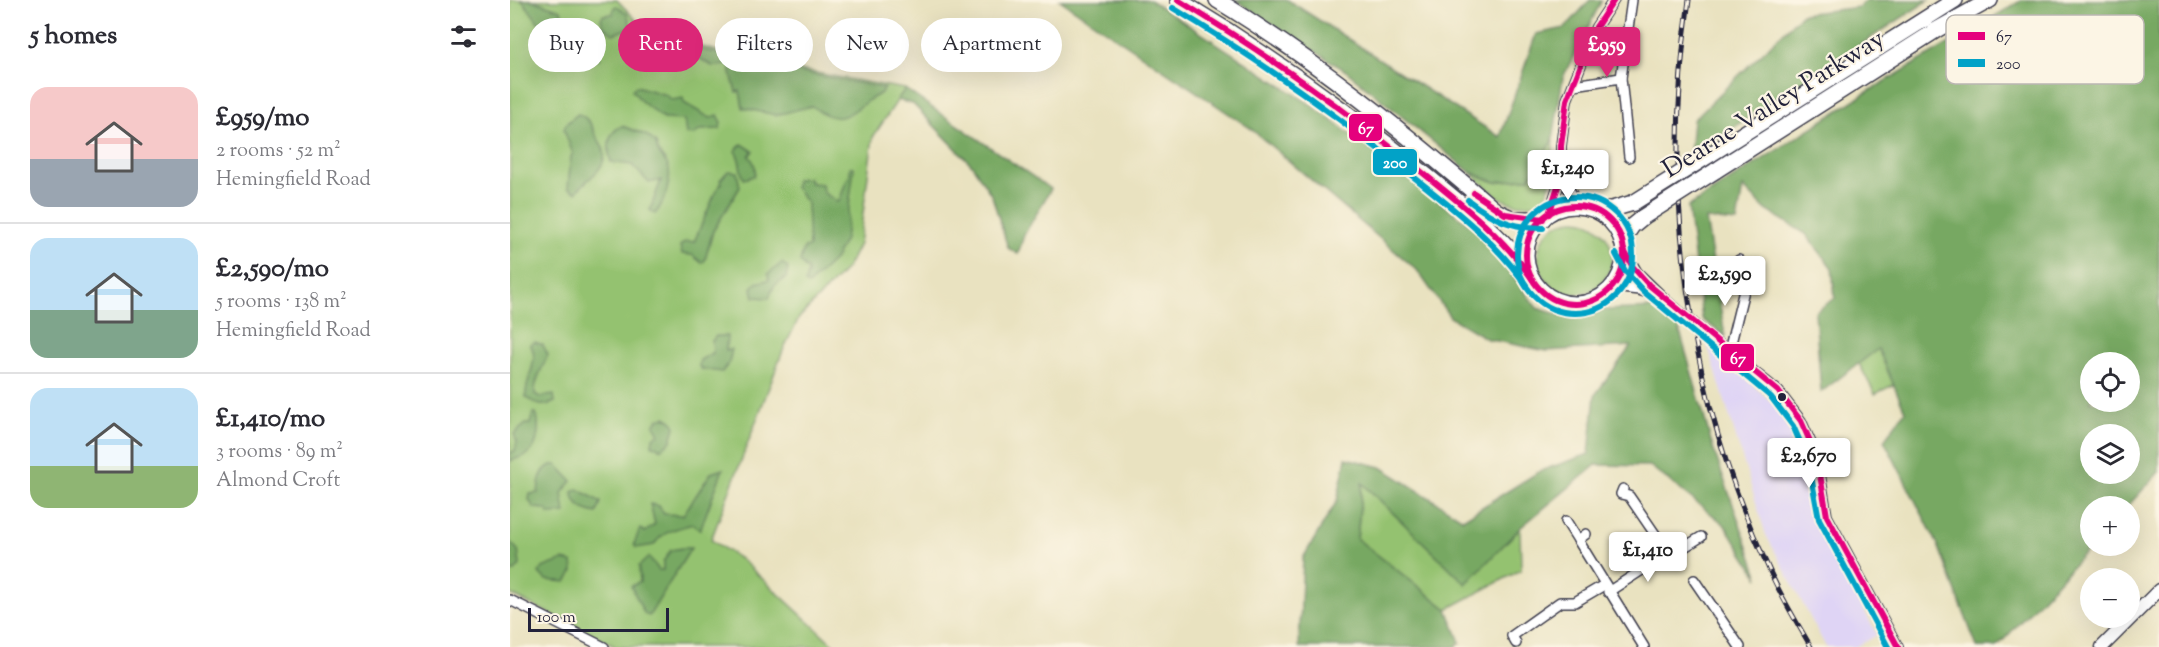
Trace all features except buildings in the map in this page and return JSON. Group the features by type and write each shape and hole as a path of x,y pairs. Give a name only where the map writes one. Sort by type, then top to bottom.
{"highway":[{"path":"1178,0 1239,36 1361,122 1491,229 1522,262 1533,280 1549,297 1572,304 1595,300 1612,287 1622,270 1623,246 1610,221 1588,208 1566,207 1546,216 1513,219 1496,211 1375,108 1258,25 1217,0"},
{"name":"Dearne Valley Parkway","path":"1588,208 1612,209 1633,203 1955,0"},
{"name":"Dearne Valley Parkway","path":"1963,15 1990,0"},
{"name":"Dearne Valley Parkway","path":"1623,246 1632,226 1643,217 1946,25"},
{"path":"1533,280 1528,269 1527,248 1530,237 1546,216"}],"main road":[{"path":"2102,647 2159,590"}],"street":[{"path":"1546,216 1561,177 1561,146 1567,100 1596,27 1614,0"},
{"path":"1629,157 1621,78 1632,0"},
{"path":"1574,85 1621,78"},
{"path":"1561,177 1575,199 1588,208"},
{"path":"1623,246 1632,266 1667,300 1778,391 1801,421 1817,457 1827,516 1898,647"},
{"path":"1729,351 1748,274 1739,260"},
{"path":"1612,287 1639,290 1667,300"},
{"path":"1623,489 1621,494 1629,496 1670,556"},
{"path":"1566,521 1582,537 1606,589 1644,647"},
{"path":"1515,646 1512,636 1560,602 1575,602 1606,589 1645,568 1665,562 1670,556 1701,537"},
{"path":"1694,580 1740,647"},
{"path":"510,600 604,647"}],"shaded area":[{"path":"1707,343 1777,407 1804,458 1822,530 1877,635 1855,647 1826,647 1766,535"}],"green space":[{"path":"510,0 617,0 634,18 618,18 618,72 703,72 703,47 715,50 715,72 811,72 905,89 873,137 859,244 847,268 799,318 784,348 711,540 742,560 836,647 616,647 510,594"},
{"path":"521,0 532,0 561,10 563,18 536,18"},
{"path":"1060,0 1150,0 1310,104 1481,233 1537,308 1573,319 1604,310 1657,308 1675,314 1713,448 1759,578 1724,524 1650,466 1596,465 1520,528 1466,584 1362,483 1357,539 1447,609 1460,642 1455,647 1299,647 1303,558 1337,501 1346,458 1381,467 1463,519 1540,471 1589,454 1595,395 1631,346 1546,351 1487,339 1450,317 1417,270 1250,128"},
{"path":"1235,0 1288,0 1500,137 1536,34 1565,28 1590,0 1602,0 1563,77 1553,139 1530,178 1495,182 1470,172 1346,71"},
{"path":"1866,0 1929,0 1690,156 1693,120 1802,14 1859,7"},
{"path":"2022,0 2159,0 2159,472 2137,496 2080,496 2082,556 1997,647 1977,647 1938,545 1884,440 1905,411 1878,349 1821,392 1815,312 1835,298 1832,268 1806,234 1766,210 1743,187 1737,222 1706,219 1725,336 1702,319 1688,207 1864,94 1946,45 1946,84 2144,84 2144,15 1997,15"},
{"path":"617,6 628,18 618,18 618,32 613,34 606,28 606,18 602,18 603,15 613,14 614,7"},
{"path":"703,50 715,53 715,66 703,60"},
{"path":"731,72 799,72 885,88 879,95 840,117 827,115 812,106 776,115 743,108 740,91 736,92"},
{"path":"636,86 666,95 672,100 683,98 684,103 710,118 718,115 721,121 720,129 700,130 694,135 686,134 684,120 664,119 642,102 632,90"},
{"path":"905,89 1051,189 1024,235 1018,254 1008,248 992,196 972,165 913,104 897,100"},
{"path":"578,114 591,124 603,147 604,157 599,169 576,192 568,188 573,154 564,130 566,124"},
{"path":"622,126 646,135 656,143 669,169 667,190 655,214 650,210 661,180 649,183 632,165 611,162 609,141 613,132"},
{"path":"1553,139 1553,174 1544,202 1532,205 1511,203 1495,194 1470,172 1495,182 1530,178"},
{"path":"742,144 753,151 749,156 755,168 754,176 744,179 735,151"},
{"path":"850,167 854,167 845,239 834,260 808,285 805,283 808,271 800,262 804,248 809,247 807,203 795,187 796,179 808,178 811,183 822,184 823,192 838,202 850,175"},
{"path":"728,171 737,172 740,187 713,231 705,260 702,263 692,255 682,254 680,246 685,242 694,242 717,189 722,183 720,180"},
{"path":"1575,220 1589,223 1601,231 1609,243 1612,257 1609,271 1601,283 1589,291 1575,294 1561,291 1549,283 1541,271 1538,257 1541,243 1549,231 1561,223"},
{"path":"782,263 788,268 786,278 774,286 769,298 754,297 752,288 756,283 769,280 768,274"},
{"path":"716,336 727,336 726,351 732,349 729,363 722,372 701,369 699,366 700,360 713,353 712,341"},
{"path":"535,342 543,345 548,355 535,389 535,394 540,397 554,395 555,402 547,405 536,404 526,397 534,357 530,344"},
{"path":"1878,346 1897,383 1875,394 1856,358"},
{"path":"533,413 536,413 538,435 532,451 510,461 510,453 515,451 517,442 514,434 526,424 530,424"},
{"path":"665,417 672,421 675,427 671,441 661,449 652,445 653,438 659,434 654,425 658,419"},
{"path":"551,465 557,465 572,481 562,493 565,513 549,514 546,509 534,508 529,500 530,494 538,493 542,473"},
{"path":"723,469 700,530 693,524 682,527 661,536 654,545 636,548 634,544 640,529 645,532 655,524 650,504 659,506 664,514 683,515 711,473"},
{"path":"1362,483 1466,583 1520,528 1521,570 1447,609 1357,539"},
{"path":"578,489 601,502 597,513 577,504 573,492"},
{"path":"510,542 518,550 520,565 515,571 510,571"},
{"path":"691,548 649,616 644,613 631,586 640,582 639,566 649,557 659,570 663,570 663,562 671,550"},
{"path":"563,560 572,562 573,571 566,582 546,580 539,573 542,568"}],"railway":[{"path":"1689,0 1681,72 1678,145 1680,217 1687,290 1700,361 1717,431 1740,500 1773,577 1811,647"}],"transit line":[{"name":"67","path":"1178,0 1301,80 1389,146 1480,220 1508,248 1533,280"},
{"name":"67","path":"1549,214 1561,177 1561,146 1567,100 1596,27 1614,0"},
{"name":"200","path":"1173,8 1267,68 1386,155 1474,227 1502,255 1526,285"},
{"name":"67","path":"1474,193 1505,214 1543,219"},
{"name":"200","path":"1575,197 1597,202 1616,214 1628,233 1633,255 1628,277 1616,296 1597,308 1575,313 1553,308 1534,296 1522,277 1517,255 1522,233 1534,214 1553,202 1575,197"},
{"name":"200","path":"1468,200 1503,221 1532,228 1543,228"},
{"name":"67","path":"1575,206 1594,210 1609,221 1620,236 1624,255 1620,274 1609,289 1594,300 1575,304 1556,300 1541,289 1530,274 1526,255 1530,236 1541,221 1556,210 1575,206"},
{"name":"67","path":"1624,250 1632,266 1649,285 1778,391 1801,421 1817,457 1827,516 1898,647"},
{"name":"200","path":"1616,254 1625,271 1643,291 1771,397 1793,426 1808,460 1819,519 1888,647"}]}
